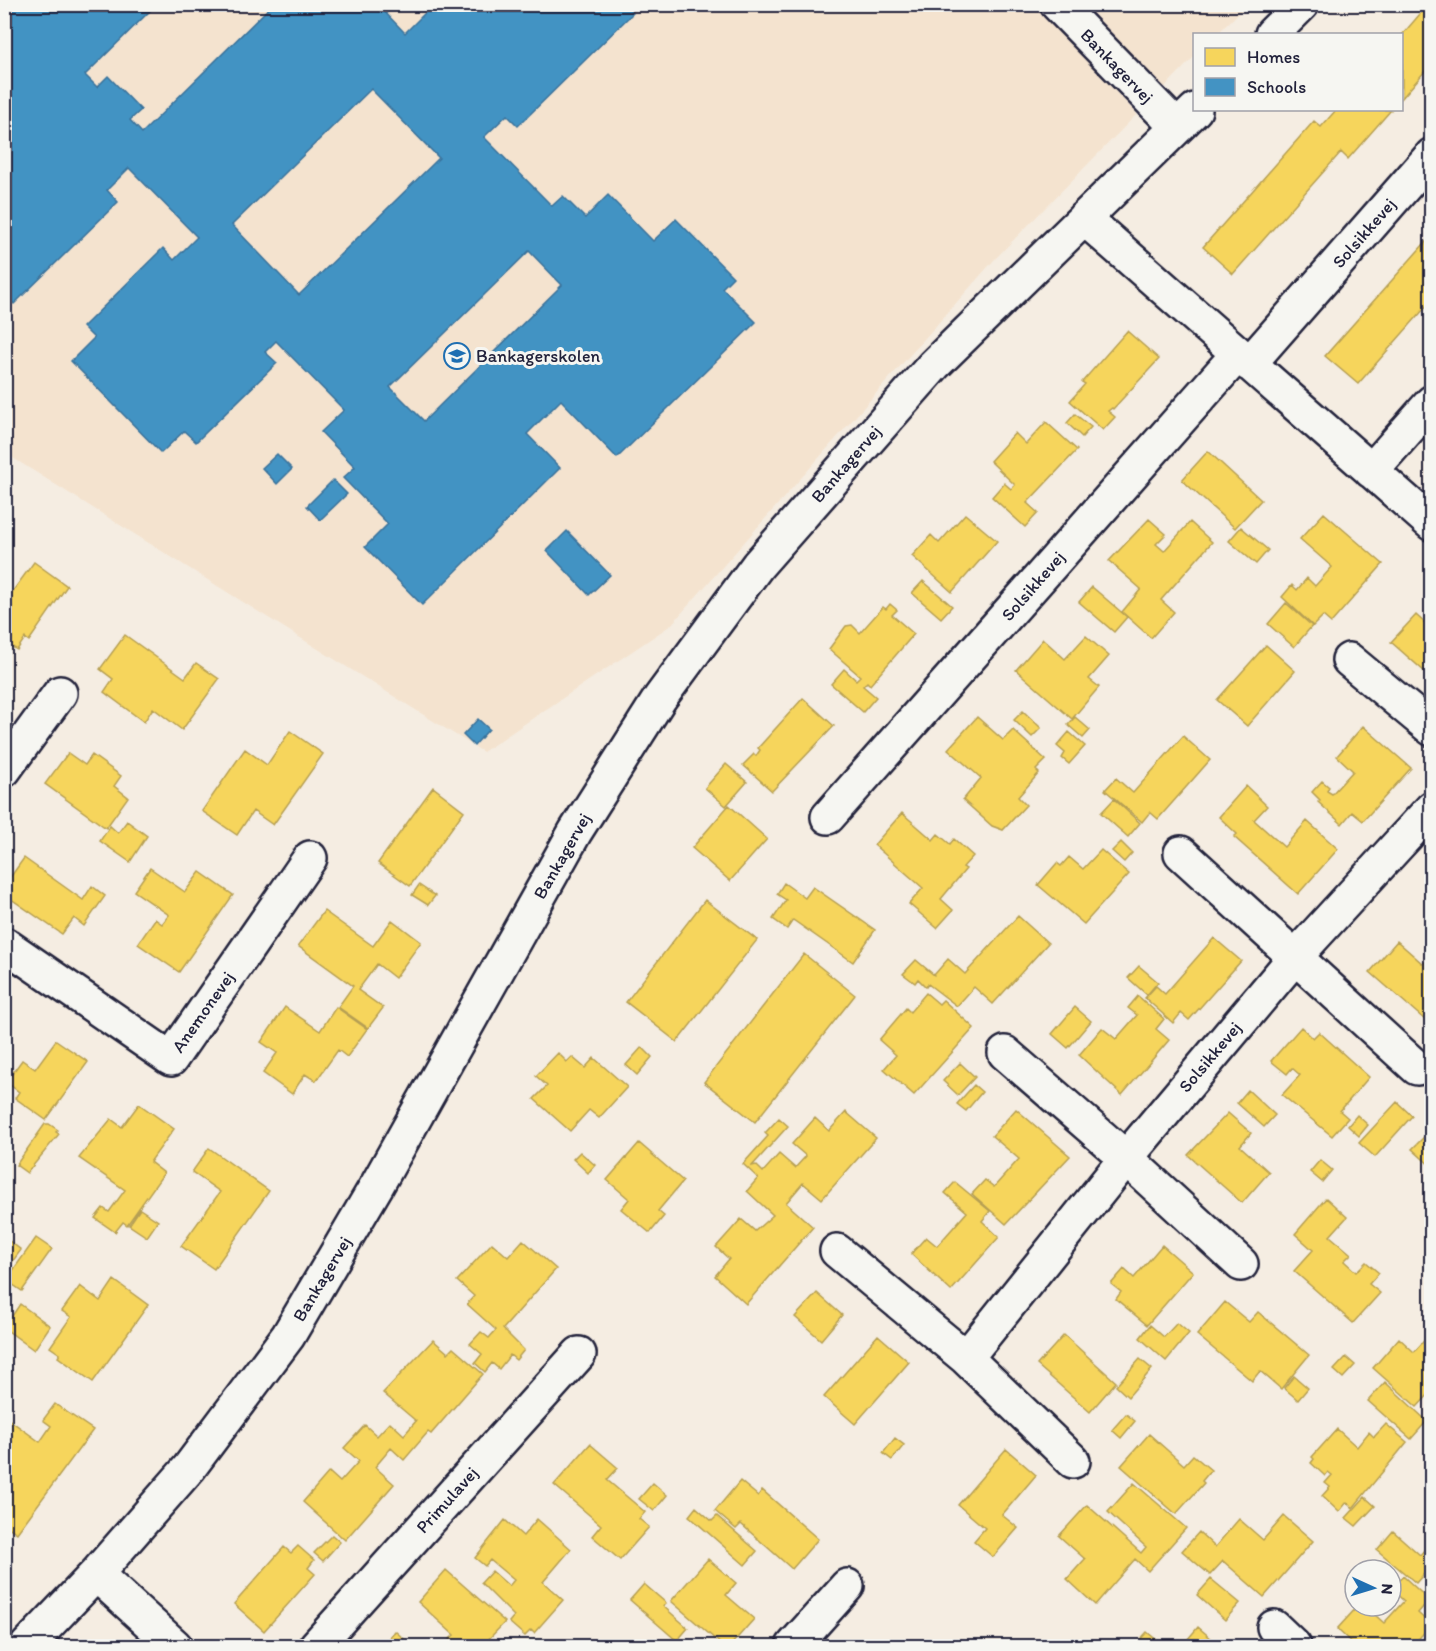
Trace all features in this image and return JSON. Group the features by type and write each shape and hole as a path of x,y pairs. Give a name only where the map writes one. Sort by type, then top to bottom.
{"street":[{"name":"Bankagervej","path":"27,1647 96,1574 189,1468 288,1336 377,1185 574,832 660,698 758,565 934,365 1186,118 1057,4"},
{"path":"1273,33 1302,4"},
{"name":"Solsikkevej","path":"828,818 1431,155"},
{"path":"1084,218 1431,524"},
{"path":"1371,471 1431,402"},
{"path":"1348,660 1431,729"},
{"path":"4,770 60,693"},
{"name":"Solsikkevej","path":"966,1358 1126,1158 1295,957 1431,808"},
{"path":"1181,853 1417,1068"},
{"name":"Anemonevej","path":"4,944 171,1059 310,858"},
{"path":"1005,1053 1126,1158 1241,1264"},
{"path":"837,1251 966,1358 1073,1461"},
{"name":"Primulavej","path":"316,1647 579,1354"},
{"path":"96,1574 175,1647"},
{"path":"793,1647 847,1586"}],"shaded area":[{"name":"Bankagerskolen","path":"4,5 1033,5 1137,114 995,259 671,625 483,752 5,453"},
{"path":"1077,5 1247,5 1218,33 1193,33 1193,58 1161,91"}],"building: Homes":[{"path":"1426,7 1432,12 1432,63 1403,97 1403,34"},
{"path":"1335,111 1390,111 1348,159 1341,152 1233,274 1203,247 1314,121 1321,127"},
{"path":"1432,235 1432,300 1358,384 1325,356"},
{"path":"1127,331 1159,359 1113,409 1108,411 1115,417 1103,430 1070,401 1085,384 1082,382"},
{"path":"1075,414 1091,427 1082,437 1067,423"},
{"path":"1046,422 1077,450 1027,503 1038,513 1025,527 992,497 1004,483 1011,489 1015,485 990,461 1015,433 1026,444"},
{"path":"1208,451 1261,500 1235,528 1182,480"},
{"path":"1324,513 1383,564 1331,623 1323,616 1313,626 1282,597 1292,585 1297,590 1307,578 1315,586 1332,567 1300,539"},
{"path":"965,514 997,541 952,592 912,556 931,535 939,543"},
{"path":"1149,519 1166,534 1156,544 1164,551 1190,522 1212,542 1161,600 1174,612 1151,638 1122,612 1141,589 1109,561"},
{"path":"1241,527 1268,550 1256,564 1229,541"},
{"path":"34,562 67,586 29,641 25,638 17,650 4,642 4,603"},
{"path":"923,581 952,606 941,618 912,593"},
{"path":"1092,587 1127,617 1114,632 1079,602"},
{"path":"1286,603 1312,626 1294,647 1268,624"},
{"path":"890,604 897,610 892,615 914,634 870,685 867,682 863,686 876,697 863,712 831,684 844,669 856,680 860,676 829,649 846,626 852,625 860,633 883,607 886,609"},
{"path":"1416,615 1426,624 1432,617 1432,678 1391,642"},
{"path":"125,635 185,678 196,663 219,679 182,730 153,708 144,722 104,692 113,679 100,669"},
{"path":"1086,636 1109,656 1089,679 1099,687 1072,719 1016,670 1043,639 1065,659"},
{"path":"1266,645 1295,671 1247,726 1217,700"},
{"path":"803,698 834,726 772,791 743,765 754,754 756,756 760,750 758,748"},
{"path":"1023,711 1041,728 1032,737 1014,720"},
{"path":"977,717 1003,740 1013,730 1046,760 1036,770 1039,773 1018,797 1026,805 1003,830 992,826 963,800 981,778 948,749"},
{"path":"1075,717 1090,730 1083,738 1068,725"},
{"path":"1363,726 1411,768 1363,821 1352,812 1342,824 1318,802 1320,800 1312,792 1322,781 1329,787 1327,791 1332,794 1353,771 1337,756"},
{"path":"290,731 323,754 273,825 253,811 237,835 202,811 245,749 267,765"},
{"path":"1069,732 1085,746 1069,764 1062,758 1065,753 1057,746"},
{"path":"1183,736 1210,760 1158,819 1150,812 1142,822 1105,790 1116,778 1133,793"},
{"path":"68,753 85,765 92,755 121,776 114,786 128,797 106,828 45,784"},
{"path":"726,764 747,782 726,806 705,788"},
{"path":"1246,786 1267,806 1254,820 1284,847 1307,821 1338,849 1298,894 1234,837 1237,834 1219,817"},
{"path":"433,787 464,811 410,886 378,863"},
{"path":"1114,799 1140,823 1128,837 1101,813"},
{"path":"729,805 767,839 730,881 692,848"},
{"path":"902,813 933,840 938,834 950,844 954,839 973,856 963,867 966,869 941,899 953,910 937,928 909,904 923,888 874,845"},
{"path":"127,821 147,836 130,862 100,841 110,826 118,833"},
{"path":"1121,842 1132,853 1124,862 1112,851"},
{"path":"1101,850 1129,874 1084,924 1038,885 1057,863 1061,866 1069,857 1083,869"},
{"path":"24,858 83,900 92,886 105,896 84,926 74,918 62,934 4,894 4,886"},
{"path":"150,868 185,892 200,872 233,895 179,972 138,944 155,919 162,924 169,915 134,891"},
{"path":"784,883 805,898 813,887 875,930 853,962 793,920 787,929 773,919 786,900 777,894"},
{"path":"419,885 435,896 428,905 412,895"},
{"path":"705,900 757,940 677,1042 626,1002"},
{"path":"324,911 373,946 392,920 421,942 395,978 377,964 358,990 383,1008 368,1028 338,1007 353,986 298,946"},
{"path":"1018,916 1048,943 993,1004 974,987 957,1006 928,984 926,987 918,979 915,983 903,974 916,960 934,975 948,959 965,974"},
{"path":"1214,938 1241,961 1189,1020 1181,1013 1173,1023 1145,998 1156,986 1165,994"},
{"path":"1397,941 1422,963 1427,965 1432,960 1432,1012 1425,1020 1370,972"},
{"path":"804,954 855,995 755,1122 704,1082"},
{"path":"1139,966 1158,982 1147,995 1128,978"},
{"path":"926,993 939,1004 943,1000 974,1028 914,1095 884,1069 896,1055 879,1040 906,1008 910,1012"},
{"path":"1138,996 1164,1019 1156,1029 1169,1040 1122,1095 1079,1055 1102,1028 1116,1039 1137,1015 1128,1008"},
{"path":"285,1007 320,1031 336,1007 367,1029 347,1057 338,1050 316,1081 305,1074 292,1094 263,1073 277,1053 261,1042"},
{"path":"1075,1007 1091,1021 1068,1048 1052,1034"},
{"path":"1301,1027 1313,1038 1319,1032 1369,1077 1340,1111 1348,1118 1332,1136 1282,1095 1300,1075 1292,1068 1287,1074 1271,1061"},
{"path":"56,1040 88,1062 46,1120 15,1098 19,1092 6,1082 22,1060 35,1069"},
{"path":"642,1047 652,1057 637,1075 626,1065"},
{"path":"558,1053 567,1062 572,1057 585,1068 594,1058 627,1087 599,1118 589,1110 570,1131 534,1099 547,1086 536,1076"},
{"path":"960,1063 975,1077 958,1095 943,1081"},
{"path":"974,1085 982,1092 966,1111 957,1104"},
{"path":"1248,1090 1275,1115 1264,1127 1237,1103"},
{"path":"1397,1102 1412,1116 1375,1157 1359,1143"},
{"path":"139,1104 174,1129 150,1162 164,1173 127,1225 123,1222 115,1232 95,1218 103,1208 109,1212 125,1190 79,1158 111,1119 122,1127"},
{"path":"1016,1109 1070,1156 1006,1224 972,1194 985,1180 994,1187 1019,1159 992,1136"},
{"path":"846,1112 876,1138 822,1199 803,1183 786,1203 813,1227 746,1304 715,1276 729,1259 716,1247 741,1219 755,1231 773,1215 747,1191 758,1178 743,1164 768,1136 765,1133 779,1118 788,1126 752,1166 756,1165 763,1172 779,1154 795,1168 806,1156 792,1144 815,1118 829,1131"},
{"path":"1228,1113 1251,1133 1240,1146 1269,1172 1242,1203 1188,1155"},
{"path":"1357,1115 1368,1125 1359,1136 1348,1126"},
{"path":"45,1124 58,1130 56,1132 59,1134 27,1173 16,1165"},
{"path":"1432,1129 1432,1167 1412,1149"},
{"path":"639,1143 683,1181 658,1211 664,1216 650,1233 621,1209 629,1199 607,1180"},
{"path":"209,1148 269,1191 214,1269 181,1246 220,1192 192,1172"},
{"path":"580,1152 595,1165 588,1173 573,1159"},
{"path":"1320,1160 1332,1170 1322,1182 1310,1172"},
{"path":"955,1182 990,1211 982,1221 999,1237 951,1291 911,1254 926,1237 937,1246 967,1212 945,1193"},
{"path":"1326,1198 1347,1217 1330,1236 1351,1254 1344,1261 1356,1272 1366,1262 1379,1273 1369,1284 1380,1293 1353,1323 1294,1271 1313,1250 1295,1234"},
{"path":"140,1209 158,1221 147,1237 129,1225"},
{"path":"36,1238 52,1249 22,1291 6,1280"},
{"path":"8,1240 21,1250 12,1262 4,1257 4,1245"},
{"path":"523,1240 556,1269 503,1329 524,1350 516,1360 510,1355 499,1369 492,1363 485,1372 475,1363 482,1354 470,1344 481,1332 489,1338 496,1330 467,1304 474,1296 457,1281 492,1243 508,1257"},
{"path":"1162,1245 1193,1272 1147,1325 1116,1299 1121,1292 1111,1284 1124,1269 1134,1278"},
{"path":"114,1280 148,1305 93,1382 58,1357 60,1354 50,1347 71,1317 62,1311 80,1286 100,1301"},
{"path":"817,1293 842,1315 821,1340 795,1317"},
{"path":"1225,1302 1249,1322 1258,1312 1309,1355 1281,1389 1260,1371 1252,1381 1197,1335"},
{"path":"20,1304 50,1326 34,1350 4,1328"},
{"path":"1177,1323 1189,1333 1166,1361 1140,1338 1150,1325 1164,1337"},
{"path":"1432,1332 1432,1391 1417,1407 1373,1368 1399,1338 1414,1352"},
{"path":"878,1335 909,1362 855,1424 824,1397"},
{"path":"1064,1335 1116,1382 1090,1412 1037,1365"},
{"path":"433,1340 448,1353 453,1348 483,1374 431,1434 428,1432 404,1460 391,1448 375,1467 394,1484 345,1540 303,1502 329,1472 340,1482 359,1461 344,1448 365,1425 377,1436 390,1422 404,1435 416,1421 383,1393"},
{"path":"1346,1357 1355,1365 1343,1378 1334,1370"},
{"path":"1140,1359 1152,1369 1128,1397 1116,1386"},
{"path":"1294,1376 1308,1388 1298,1400 1284,1388"},
{"path":"1385,1382 1427,1421 1411,1439 1368,1401"},
{"path":"55,1404 93,1430 17,1533 4,1524 4,1480 10,1472 4,1468 4,1416 40,1442 51,1426 43,1420"},
{"path":"1126,1414 1135,1421 1121,1438 1112,1430"},
{"path":"1386,1424 1407,1442 1353,1508 1347,1502 1339,1512 1322,1496 1330,1487 1325,1483 1332,1475 1328,1472 1325,1476 1311,1463 1314,1459 1312,1457 1337,1429 1357,1447 1369,1432 1374,1437"},
{"path":"1149,1434 1184,1465 1193,1455 1211,1470 1202,1481 1204,1483 1176,1514 1121,1466"},
{"path":"895,1438 904,1445 892,1460 883,1453"},
{"path":"590,1444 618,1468 607,1480 645,1512 639,1519 649,1527 620,1560 592,1536 601,1525 554,1485"},
{"path":"1006,1449 1036,1475 1002,1515 1018,1528 993,1557 974,1541 985,1528 958,1505"},
{"path":"740,1481 758,1496 762,1490 818,1539 792,1569 741,1524 736,1529 715,1511"},
{"path":"653,1483 667,1495 654,1511 639,1499"},
{"path":"1134,1483 1186,1528 1148,1571 1135,1559 1095,1605 1067,1579 1085,1559 1059,1536 1087,1505 1141,1553 1146,1547 1108,1512"},
{"path":"1365,1497 1375,1506 1356,1526 1346,1518"},
{"path":"696,1507 712,1521 717,1516 757,1551 745,1565 689,1516"},
{"path":"1284,1516 1313,1541 1264,1597 1223,1561 1210,1575 1182,1551 1199,1532 1215,1547 1239,1519 1263,1540"},
{"path":"537,1519 571,1549 543,1582 563,1600 534,1633 531,1630 525,1636 509,1622 514,1616 481,1583 492,1571 509,1586 514,1580 490,1560 485,1566 475,1558 505,1520 523,1536"},
{"path":"1393,1531 1420,1555 1432,1541 1432,1571 1429,1568 1416,1583 1403,1572 1403,1558 1386,1558 1377,1550"},
{"path":"332,1535 340,1542 323,1561 314,1553"},
{"path":"298,1546 314,1560 308,1568 315,1574 264,1631 234,1604 284,1547 291,1553"},
{"path":"708,1559 736,1583 726,1595 754,1619 730,1646 723,1646 671,1601"},
{"path":"446,1570 505,1622 482,1646 443,1646 454,1635 418,1602"},
{"path":"1403,1576 1429,1600 1418,1613 1431,1625 1412,1646 1355,1646 1337,1629 1347,1618 1378,1618 1384,1623 1389,1618 1403,1618"},
{"path":"1211,1579 1240,1603 1225,1620 1197,1595"},
{"path":"644,1584 666,1603 663,1606 688,1628 677,1641 630,1600"},
{"path":"1198,1627 1220,1646 1182,1646"},
{"path":"395,1631 412,1646 382,1646"},
{"path":"1147,1632 1164,1646 1134,1646"}],"building: Schools":[{"path":"4,4 157,4 85,75 97,87 108,76 141,110 130,120 142,133 273,4 377,4 405,33 434,4 444,4 450,11 457,4 625,4 633,13 518,126 507,115 484,137 552,206 563,196 585,218 608,195 653,241 676,219 733,277 722,288 756,322 617,458 561,400 527,434 560,468 422,605 365,547 388,524 343,478 355,467 321,432 344,410 276,341 265,352 277,363 196,442 184,431 161,453 71,361 94,338 83,327 163,248 174,260 197,237 129,168 107,190 118,202 14,304 4,294","holes":["371,89 439,158 299,295 232,225","529,251 562,285 424,421 390,387"]},
{"path":"277,454 292,469 277,484 262,468"},
{"path":"333,480 347,494 320,520 307,506"},
{"path":"567,531 610,575 589,595 547,551"},
{"path":"478,719 489,729 474,746 463,735"}],"place":[{"name":"Bankagerskolen","path":"457,356"}]}
